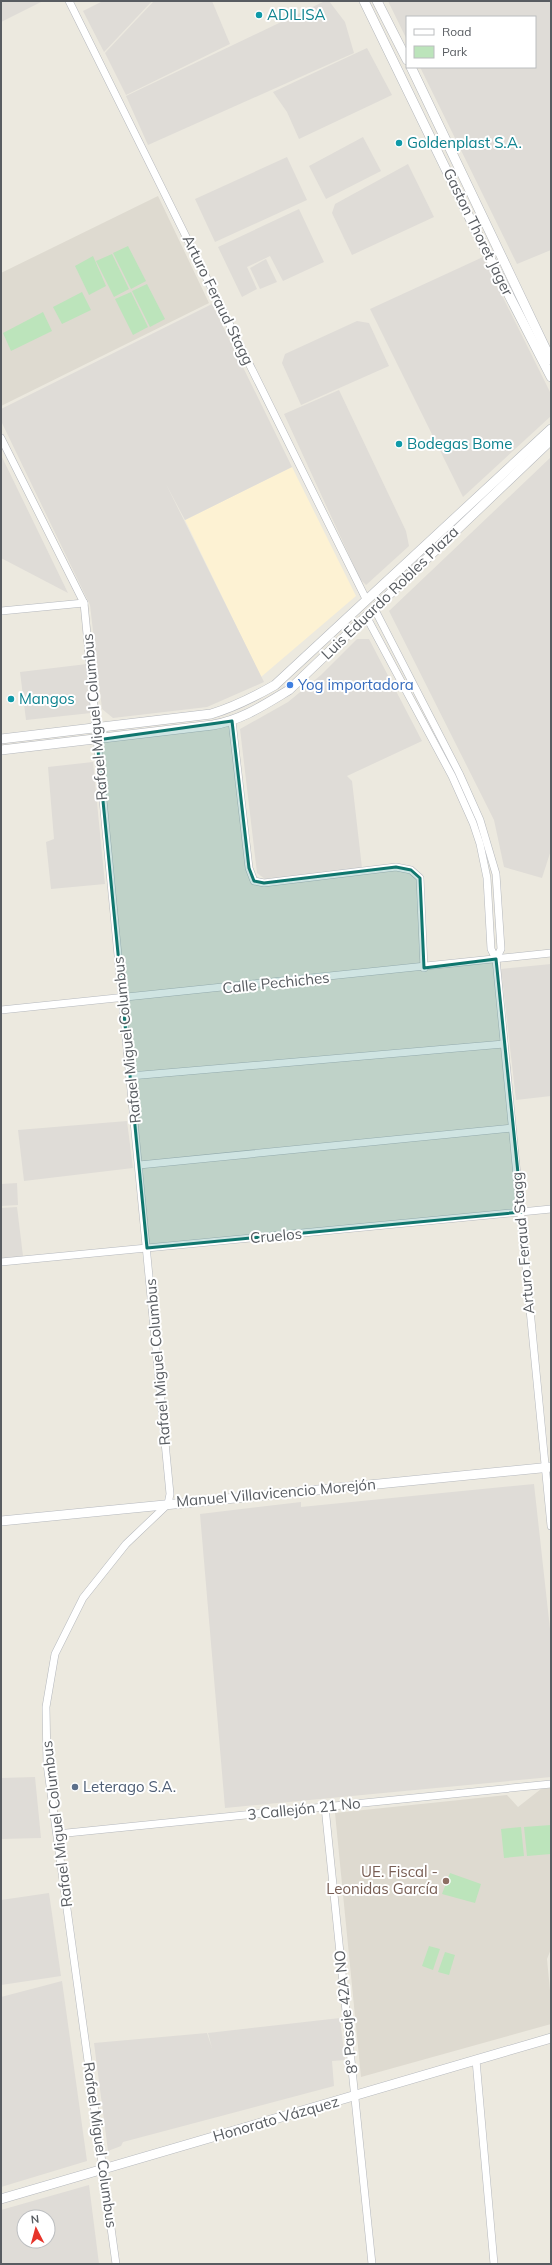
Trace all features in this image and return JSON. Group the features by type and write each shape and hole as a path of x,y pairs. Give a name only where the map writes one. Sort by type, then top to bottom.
{"street":[{"name":"Arturo Feraud Stagg","path":"69,1 366,599"},
{"name":"Gaston Thoret Jager","path":"364,1 475,230 551,377"},
{"path":"377,1 406,58"},
{"name":"Gaston Thoret Jager","path":"410,68 551,360"},
{"name":"Luis Eduardo Robles Plaza","path":"1,739 212,714 231,708 275,685 551,429"},
{"name":"Rafael Miguel Columbus","path":"1,438 84,603 170,1494 168,1504 126,1544 83,1598 55,1654 46,1707 47,1764 116,2264"},
{"name":"Luis Eduardo Robles Plaza","path":"1,750 97,740 232,721 254,712 289,690 551,440"},
{"path":"1,611 84,603"},
{"name":"Arturo Feraud Stagg","path":"374,608 459,773 480,820 496,874 501,949 496,959"},
{"name":"Arturo Feraud Stagg","path":"366,616 452,776 474,823 484,861 491,950 496,959 512,1128 522,1212 531,1336 548,1467 551,1526"},
{"path":"232,721 249,868 254,881 264,883 396,867 411,870 420,878 424,968"},
{"name":"Calle Pechiches","path":"1,1010 551,954"},
{"path":"130,1076 504,1044"},
{"path":"139,1165 512,1128"},
{"name":"Cruelos","path":"1,1262 551,1209"},
{"name":"Manuel Villavicencio Morejón","path":"1,1521 548,1467"},
{"name":"3 Callejón 21 No","path":"57,1834 551,1784"},
{"name":"8º Pasaje 42A NO","path":"325,1807 372,2264"},
{"name":"Honorato Vázquez","path":"1,2200 551,2038"},
{"path":"476,2060 494,2264"}],"highlighted area":[{"path":"232,721 249,868 254,881 264,883 396,867 411,870 420,878 424,968 496,959 522,1212 147,1248 97,740"}],"shaded area":[{"path":"1,1 43,1 1,22"},
{"path":"103,1 152,1 104,52 83,11"},
{"path":"154,1 212,1 230,44 126,95 105,53"},
{"path":"325,1 329,1 345,22 354,53 148,145 126,96"},
{"path":"388,1 551,1 551,250 517,264 420,68 536,68 536,16 406,16 406,38"},
{"path":"367,48 392,95 299,139 287,112 273,92"},
{"path":"363,137 381,171 326,199 309,166"},
{"path":"287,157 307,200 215,242 195,199"},
{"path":"408,164 434,217 352,255 332,213 335,204"},
{"path":"158,196 209,303 1,406 1,273"},
{"path":"299,209 324,262 283,281 270,256 247,267 257,289 242,297 218,247"},
{"path":"483,257 551,394 551,416 463,497 370,309"},
{"path":"266,259 277,282 260,289 250,268"},
{"path":"212,304 292,467 185,520 166,484 264,682 207,707 113,718 102,709 90,605 1,421 1,409"},
{"path":"357,321 369,323 389,366 301,405 282,363 285,354"},
{"path":"339,390 406,531 409,546 366,585 360,579 284,414"},
{"path":"1,455 68,593 1,558"},
{"path":"551,457 551,850 542,878 504,867 494,820 389,611"},
{"path":"292,467 356,596 261,677 185,520"},
{"path":"357,639 369,639 422,741 347,776 352,781 362,868 265,879 257,873 240,729 288,702 321,675"},
{"path":"87,664 91,713 26,720 20,672"},
{"path":"93,762 105,884 51,889 46,842 54,839 48,767"},
{"path":"551,964 551,1096 516,1100 501,969"},
{"path":"127,1121 133,1168 24,1181 18,1130"},
{"path":"17,1183 18,1205 1,1206 1,1184"},
{"path":"17,1207 23,1256 1,1259 1,1208"},
{"path":"534,1484 551,1638 551,1777 225,1808 200,1514 301,1502 301,1507"},
{"path":"35,1777 41,1838 1,1839 1,1778"},
{"name":"UE. Fiscal - Leonidas García","path":"551,1788 551,1949 547,1959 551,2001 551,2024 361,2077 335,1813 507,1795 518,1807 541,1789"},
{"path":"49,1893 61,1976 1,1985 1,1900"},
{"path":"62,1981 87,2161 1,2187 1,1997"},
{"path":"340,2018 345,2060 332,2061 334,2086 123,2142 121,2146 108,2151 94,2043 207,2033 212,2048 208,2033"},
{"path":"89,2185 99,2264 1,2264 1,2210"}],"green space":[{"path":"128,246 146,281 131,289 113,253"},
{"path":"112,254 129,289 114,297 96,261"},
{"path":"93,256 106,286 89,295 75,266"},
{"path":"147,284 165,319 150,327 132,291"},
{"path":"82,292 91,310 62,324 53,307"},
{"path":"131,292 148,327 133,335 115,299"},
{"path":"43,312 52,331 11,351 3,333"},
{"path":"551,1825 551,1854 527,1856 524,1827"},
{"path":"521,1827 524,1856 504,1858 501,1829"},
{"path":"450,1873 481,1884 475,1903 442,1894"},
{"path":"429,1946 440,1949 433,1970 422,1966"},
{"path":"445,1952 455,1955 449,1975 438,1972"}],"place":[{"name":"ADILISA","path":"259,15"},
{"name":"Goldenplast S.A.","path":"399,143"},
{"name":"Bodegas Bome","path":"399,444"},
{"name":"Yog importadora","path":"290,685"},
{"name":"Mangos","path":"11,699"},
{"name":"Leterago S.A.","path":"75,1787"},
{"name":"UE. Fiscal - Leonidas García","path":"446,1881"}]}
